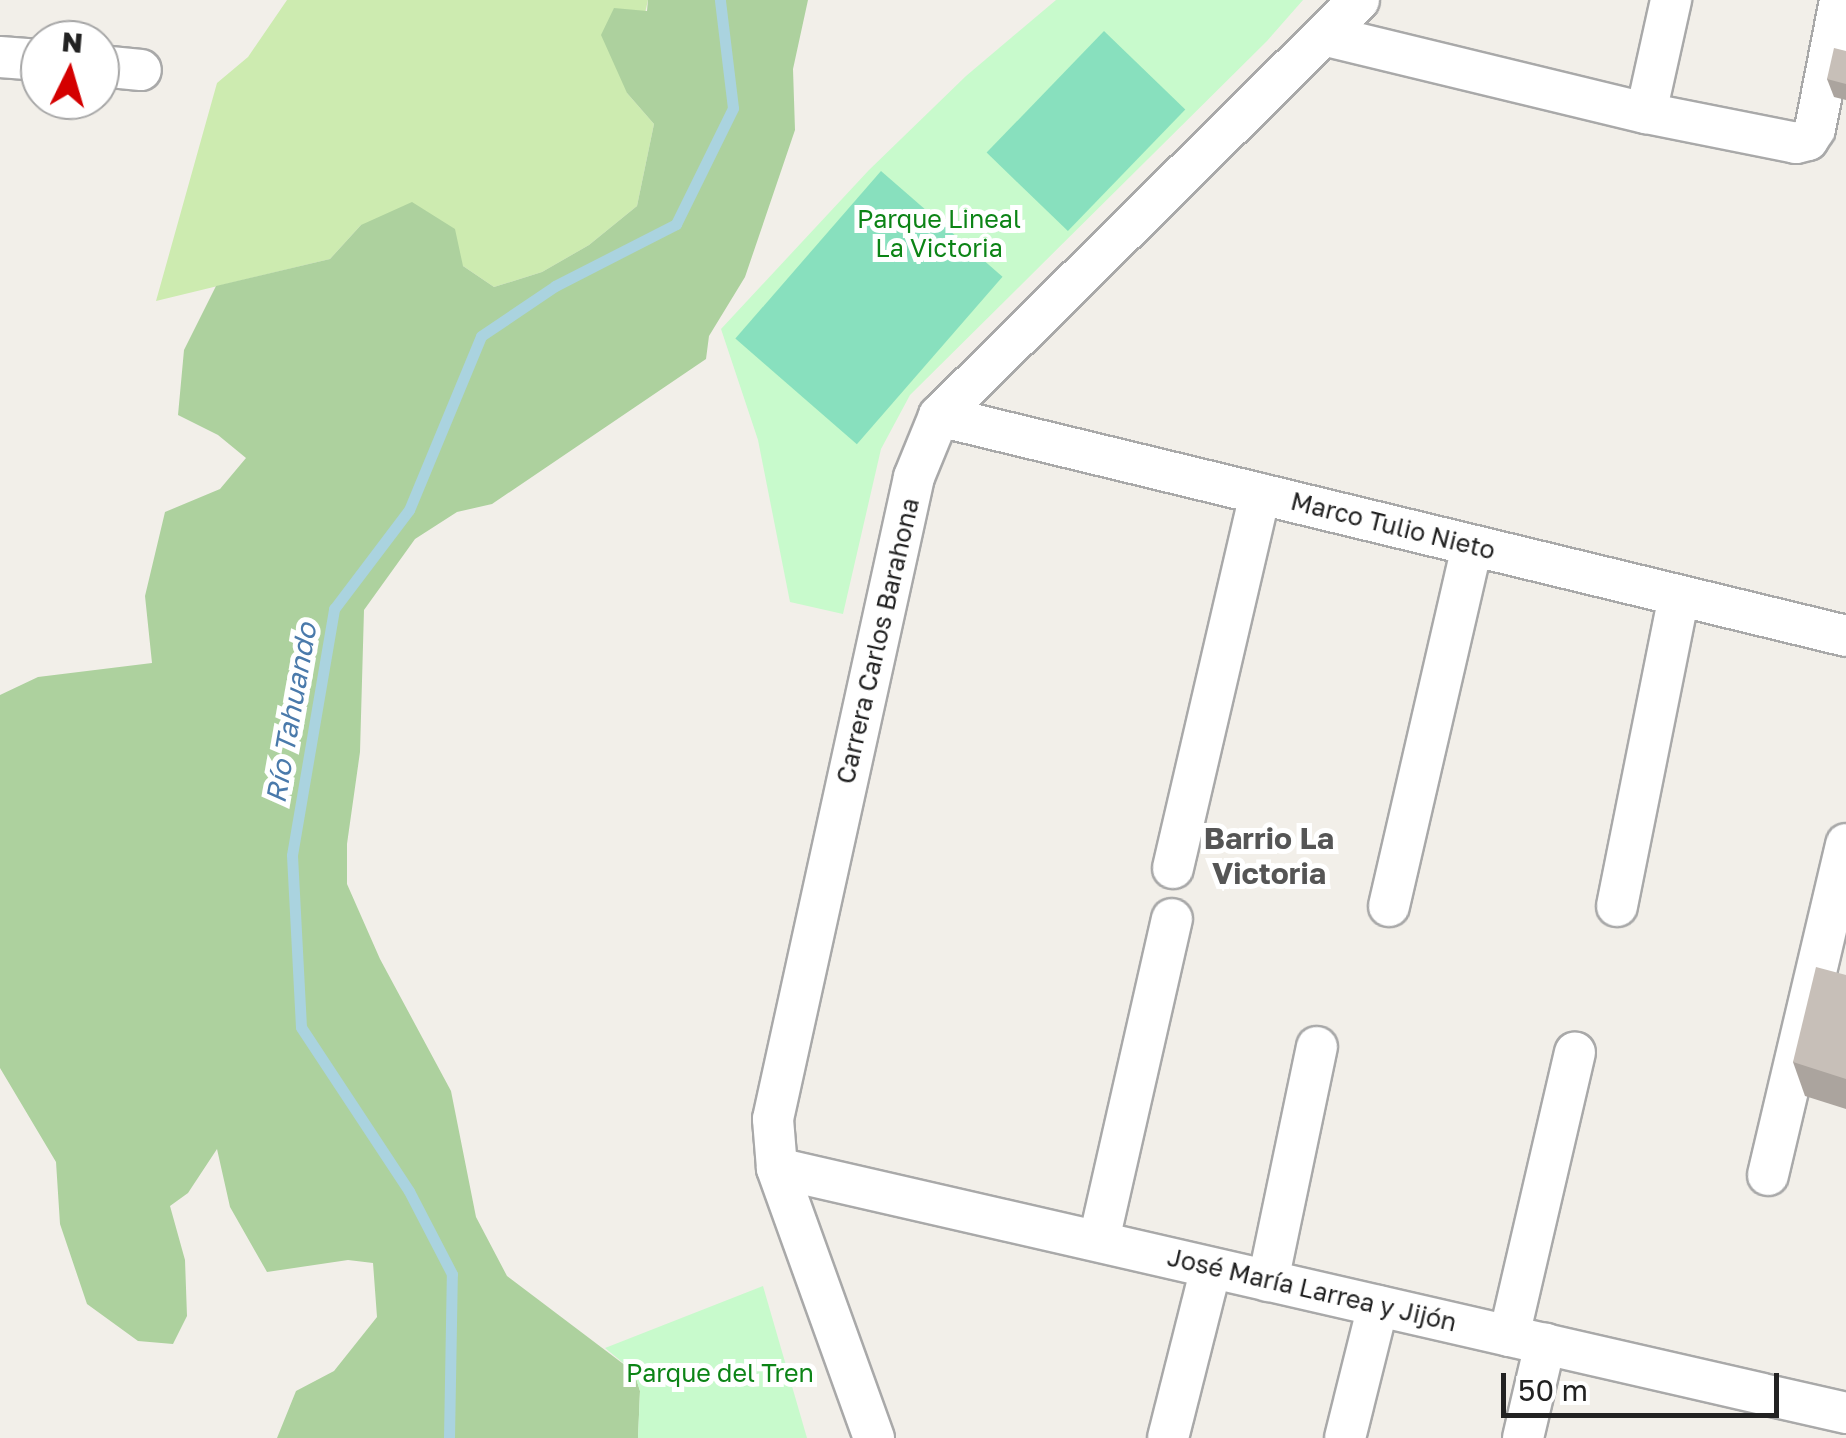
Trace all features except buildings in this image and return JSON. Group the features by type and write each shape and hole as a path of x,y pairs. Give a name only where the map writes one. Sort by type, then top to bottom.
{"street":[{"name":"Carrera Carlos Barahona","path":"874,1438 777,1168 773,1119 914,477 939,416 1327,36 1359,0"},
{"path":"1646,112 1670,0"},
{"path":"1327,36 1796,144 1808,140 1815,129 1840,0"},
{"path":"120,68 141,70"},
{"name":"Marco Tulio Nieto","path":"939,416 1846,636"},
{"path":"1173,868 1260,494"},
{"path":"1389,906 1472,546"},
{"path":"1617,906 1680,596"},
{"path":"1768,1175 1846,844"},
{"path":"1099,1240 1172,919"},
{"path":"1268,1281 1317,1047"},
{"path":"1524,1438 1527,1340 1575,1053"},
{"name":"José María Larrea y Jijón","path":"777,1168 1846,1413"},
{"path":"1168,1438 1210,1268"},
{"path":"1345,1438 1378,1306"}],"green space":[{"path":"287,0 648,0 627,93 654,124 637,206 589,245 542,272 494,287 463,266 361,225 330,259 156,301 217,83 248,57"},
{"path":"648,0 808,0 793,69 795,130 745,277 709,336 706,359 492,504 457,512 415,539 364,610 360,752 347,844 347,884 380,959 451,1091 476,1217 507,1276 634,1372 640,1391 638,1438 277,1438 296,1391 334,1371 377,1317 373,1263 348,1260 267,1272 230,1207 217,1149 188,1193 170,1206 185,1260 187,1316 173,1344 138,1341 87,1304 60,1224 56,1162 0,1068 0,695 38,677 152,663 145,596 165,512 220,489 246,458 218,435 178,415 184,350 216,286 330,259 361,225 412,202 455,229 463,266 494,287 542,272 589,245 637,206 654,124 627,93 601,35 614,8 647,11"},
{"name":"Parque Lineal La Victoria","path":"1056,0 1303,0 1267,41 910,395 881,449 843,614 790,602 758,440 721,329 869,170 966,76"},
{"path":"1104,31 1185,109 1068,231 987,153"},
{"path":"881,171 1003,277 857,444 735,339"},
{"name":"Parque del Tren","path":"763,1286 807,1438 638,1438 640,1391 634,1372 605,1348"}],"waterway":[{"name":"Río Tahuando","path":"449,1438 452,1274 409,1191 301,1027 292,855 334,609 409,510 481,336 555,286 676,224 733,108 720,0"}],"district":[{"name":"Barrio La Victoria","path":"1269,855"}]}
